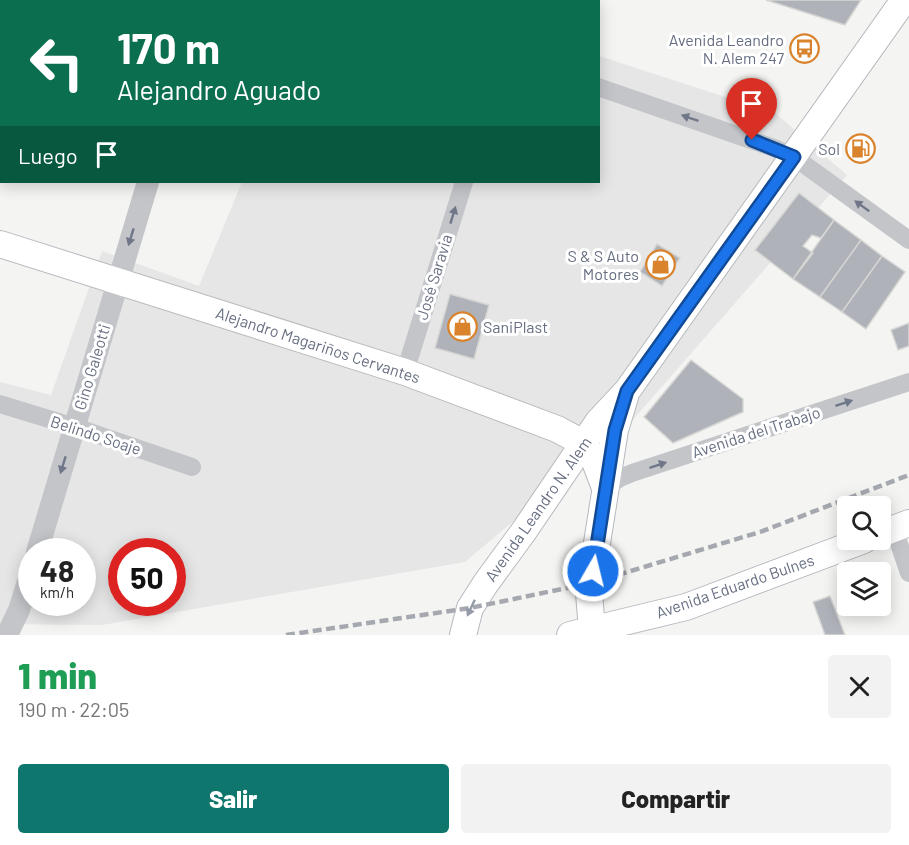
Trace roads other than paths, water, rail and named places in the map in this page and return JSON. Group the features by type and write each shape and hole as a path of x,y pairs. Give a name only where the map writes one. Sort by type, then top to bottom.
{"main road":[{"name":"Avenida Leandro N. Alem","path":"463,635 470,608 486,583 598,422 627,391 904,0"},
{"name":"Alejandro Magariños Cervantes","path":"0,244 405,372 557,429 584,443"},
{"name":"Avenida Leandro N. Alem","path":"585,633 589,592 615,430 627,391"},
{"path":"584,443 594,459 605,488"},
{"name":"Avenida Eduardo Bulnes","path":"585,633 686,607 837,550"}],"street":[{"path":"600,88 794,157 909,240"},
{"name":"Gino Galeotti","path":"41,538 148,183"},
{"name":"José Saravia","path":"405,372 464,183"},
{"name":"Avenida del Trabajo","path":"605,488 632,473 909,381"},
{"name":"Belindo Soaje","path":"0,404 192,467"},
{"path":"894,528 909,573"},
{"path":"7,635 18,612"}],"railway":[{"path":"286,635 470,608 591,583 760,532 909,475"}],"place":[{"name":"Avenida Leandro N. Alem 247","path":"805,49"},
{"name":"Sol","path":"861,149"},
{"name":"S & S Auto Motores","path":"660,265"},
{"name":"SaniPlast","path":"462,327"}]}
